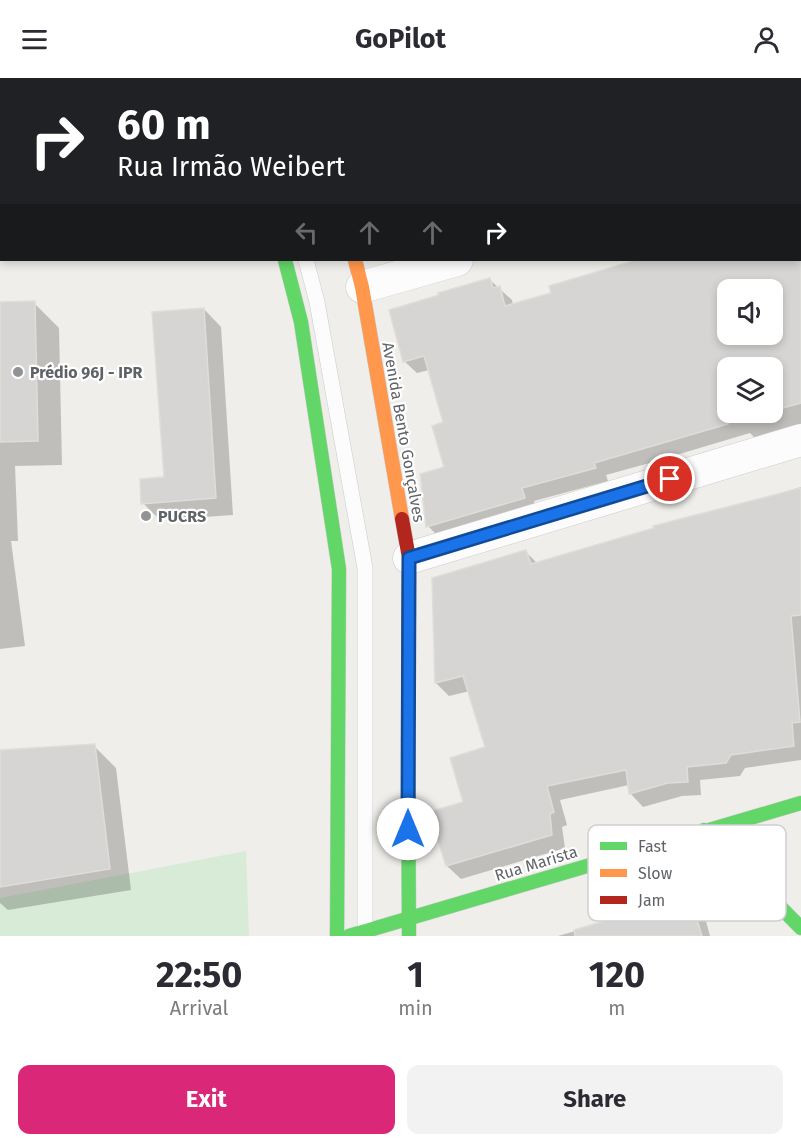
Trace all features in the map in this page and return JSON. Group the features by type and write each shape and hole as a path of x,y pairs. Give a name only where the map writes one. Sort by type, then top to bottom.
{"main road":[{"path":"285,261 301,322 339,569 337,936"},
{"name":"Avenida Bento Gonçalves","path":"358,273 409,558 409,936"},
{"name":"Rua Marista","path":"722,825 801,803"},
{"name":"Rua Marista","path":"349,936 365,934 588,865"},
{"path":"786,913 801,928"}],"street":[{"path":"358,273 449,261"},
{"path":"409,558 801,440"}],"lane":[{"path":"306,261 317,302 364,568 365,934"},
{"path":"400,936 408,919"}],"green space":[{"path":"246,851 249,936 0,936 0,898"}],"building":[{"path":"633,261 801,261 801,403 783,408 783,357 717,357 717,423 728,424 594,463 596,468 522,488 525,498 426,527 420,474 444,467 432,426 443,422 424,356 403,362 389,310 490,278 493,288 500,286 505,306 551,293 549,286"},
{"name":"Prédio 96J - IPR","path":"35,301 38,441 0,442 0,302"},
{"path":"204,308 216,498 141,504 140,479 164,477 152,312"},
{"path":"801,488 801,615 791,616 800,722 792,723 794,746 731,755 726,763 687,767 688,782 668,783 629,794 626,770 547,786 554,812 550,814 552,835 446,866 429,812 463,802 450,758 485,747 463,676 435,683 432,578 526,550 531,564 654,528 653,526"},
{"path":"95,744 110,869 0,887 0,750"},
{"path":"605,921 698,921 702,936 575,936 574,930"}],"traffic: fast":[{"path":"285,261 301,322 339,569 337,936"},
{"path":"408,740 409,936"},
{"path":"726,825 801,803"},
{"path":"349,936 588,866"},
{"path":"786,913 801,928"}],"traffic: slow":[{"path":"355,261 362,287 402,519"}],"traffic: jam":[{"path":"402,519 409,558 408,740"}],"place":[{"name":"Prédio 96J - IPR","path":"18,372"},
{"name":"PUCRS","path":"146,516"}],"route":[{"path":"408,829 409,558 670,479"}]}
